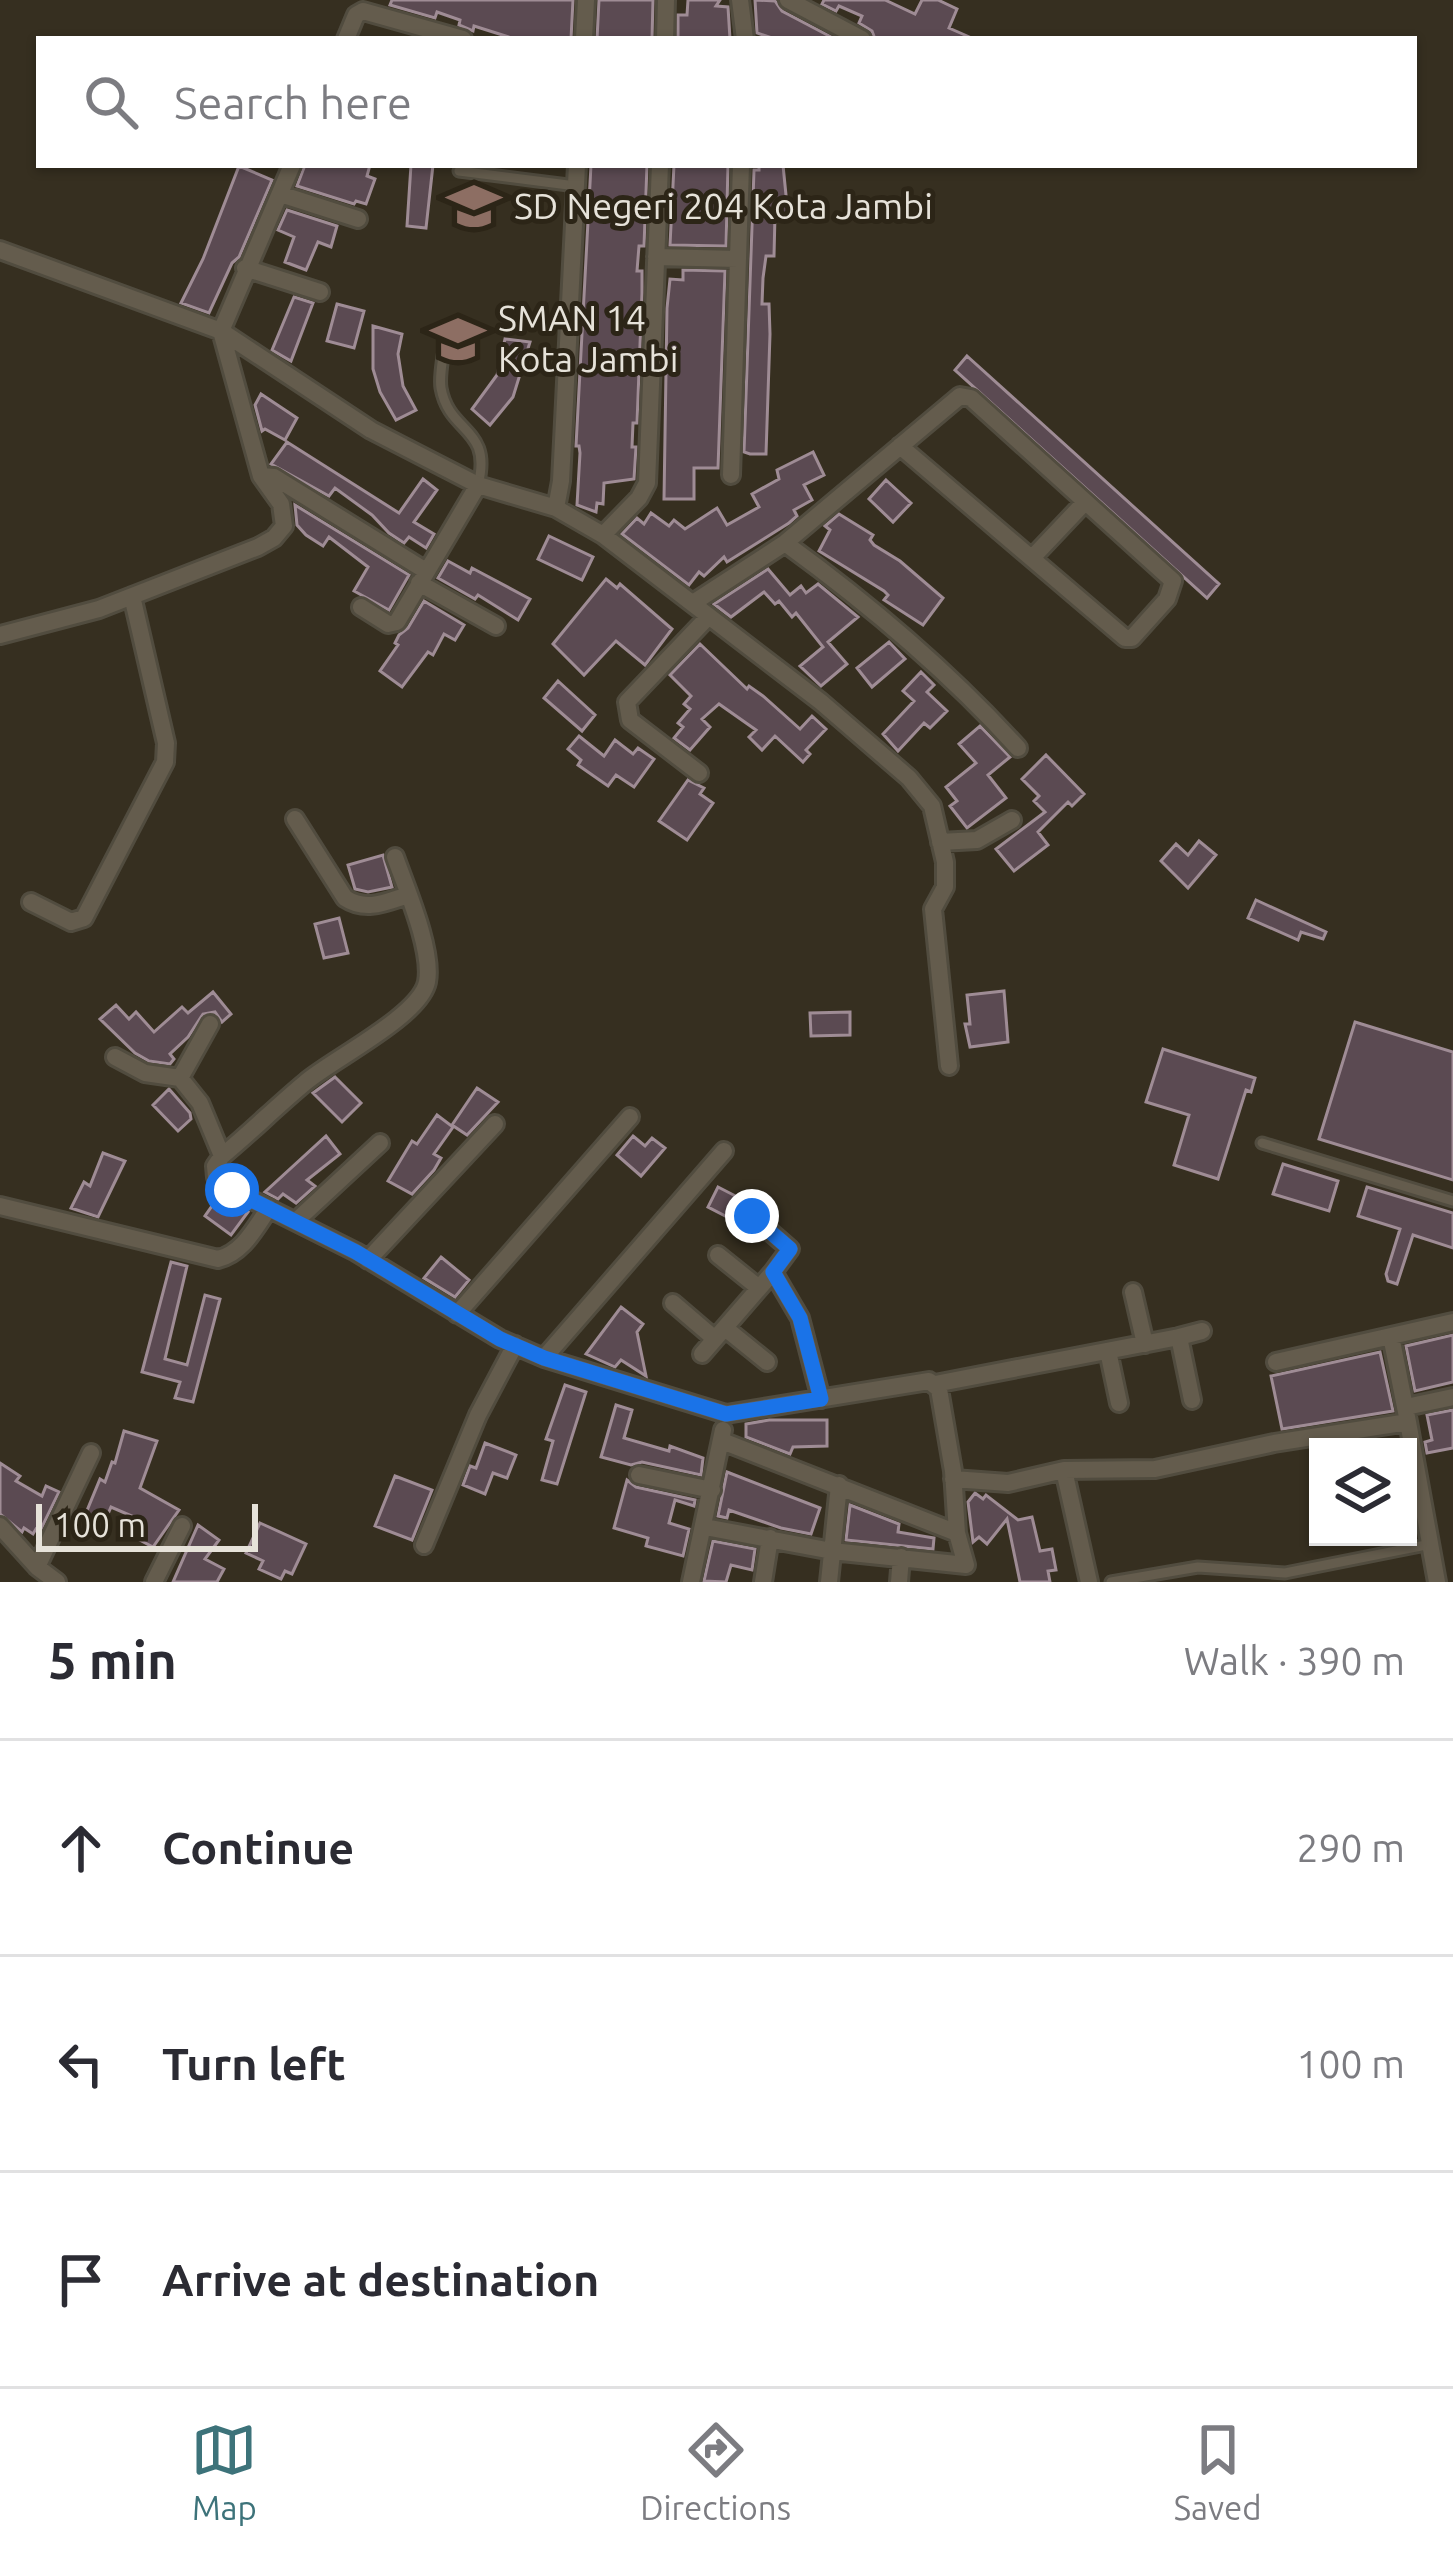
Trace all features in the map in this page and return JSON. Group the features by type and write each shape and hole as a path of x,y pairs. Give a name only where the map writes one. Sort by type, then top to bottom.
{"street":[{"path":"584,36 586,0"},
{"path":"665,36 666,0"},
{"path":"740,0 745,36"},
{"path":"788,0 856,36"},
{"path":"347,36 356,15 363,11 452,36"},
{"path":"0,635 132,596 274,538 284,526 281,504 261,476 221,332 291,168"},
{"path":"556,508 577,168"},
{"path":"603,535 647,483 660,168"},
{"path":"731,475 741,168"},
{"path":"280,194 358,220"},
{"path":"0,250 221,332 371,430 478,485 556,508 603,535 909,778 932,806 946,870 933,909 949,1066"},
{"path":"656,257 738,260"},
{"path":"245,268 320,292"},
{"path":"693,603 785,543 900,446 960,396 971,398 1173,581 1167,599 1132,638 1118,633 900,446"},
{"path":"261,476 281,481 496,626"},
{"path":"362,607 394,624 478,485"},
{"path":"1032,559 1085,502"},
{"path":"785,543 844,586 968,693 1018,748"},
{"path":"31,902 71,922 84,918 165,762 166,743 132,596"},
{"path":"699,773 626,713 627,702 638,687 710,616"},
{"path":"296,819 346,898 356,905 366,907 408,896"},
{"path":"940,842 977,840 1012,820"},
{"path":"395,856 426,962 423,993 396,1019 308,1080 222,1156 215,1166 222,1184 368,1260 515,1345 726,1414 929,1381 935,1384 1202,1331"},
{"path":"180,1078 211,1024"},
{"path":"115,1057 146,1073 180,1078 200,1103 222,1156"},
{"path":"457,1314 630,1117"},
{"path":"368,1260 495,1124"},
{"path":"296,1221 380,1142"},
{"path":"544,1358 724,1151"},
{"path":"0,1207 218,1259 242,1247 269,1208"},
{"path":"714,1340 790,1249 752,1216"},
{"path":"718,1255 759,1288"},
{"path":"773,1272 800,1318 821,1399"},
{"path":"1133,1292 1145,1344"},
{"path":"673,1304 714,1340 767,1362"},
{"path":"1276,1362 1453,1322"},
{"path":"1391,1336 1437,1582"},
{"path":"1179,1337 1192,1400"},
{"path":"424,1545 478,1414 515,1345"},
{"path":"1108,1351 1119,1403"},
{"path":"704,1527 832,1551 901,1557 968,1573 957,1533 953,1479 935,1384"},
{"path":"953,1479 1008,1483 1064,1470 1155,1469 1407,1415 1453,1397"},
{"path":"691,1582 726,1414"},
{"path":"722,1441 957,1533"},
{"path":"37,1567 91,1454"},
{"path":"1064,1470 1089,1582"},
{"path":"639,1475 712,1490"},
{"path":"830,1582 839,1485"},
{"path":"0,1526 57,1582"},
{"path":"154,1582 182,1526"},
{"path":"763,1582 770,1538"},
{"path":"899,1582 901,1557"}],"lane":[{"path":"459,171 576,186"},
{"path":"444,348 441,387 451,414 478,442 482,468 478,485"},
{"path":"1262,1143 1453,1201"},
{"path":"1111,1582 1198,1567 1285,1574 1431,1544"}],"building":[{"path":"392,0 573,0 571,36 506,36 474,26 473,31 459,25 460,20 437,12 435,18 390,5"},
{"path":"599,0 653,0 652,36 597,36"},
{"path":"688,0 720,0 716,6 728,7 730,36 678,36 678,15 687,15"},
{"path":"755,0 775,1 782,11 829,36 766,36 757,33"},
{"path":"824,0 885,0 915,14 922,0 938,0 957,9 949,28 967,36 874,36 859,23 862,16 822,4"},
{"path":"238,168 272,180 209,313 181,303"},
{"path":"304,168 369,168 367,176 375,179 366,204 297,186"},
{"path":"411,168 433,168 426,228 407,226"},
{"path":"591,168 647,168 644,246 639,246 637,271 642,271 642,293 634,479 604,483 603,504 597,503 596,512 577,505 580,453 576,446"},
{"path":"674,168 728,168 726,246 670,245"},
{"path":"783,168 788,215 775,215 774,256 766,256 763,278 762,304 769,304 770,334 766,454 750,454 744,452 754,170"},
{"path":"287,210 337,226 331,247 318,242 306,270 285,262 294,237 278,230"},
{"path":"683,270 725,271 718,468 694,468 694,499 664,499 667,308 670,279 683,280"},
{"path":"294,297 313,303 291,361 272,350"},
{"path":"337,304 364,311 354,348 327,341"},
{"path":"373,326 402,334 398,354 403,386 416,410 396,420 373,369"},
{"path":"505,339 530,342 513,397 490,425 472,409 497,375"},
{"path":"967,356 1219,584 1207,598 955,370"},
{"path":"261,394 297,418 285,440 262,431 255,405"},
{"path":"287,442 399,513 423,479 437,490 414,522 434,534 426,548 409,537 404,543 335,488 329,496 271,464"},
{"path":"813,452 824,475 804,485 812,500 794,510 797,516 789,523 727,562 724,557 704,576 699,572 689,585 622,534 637,518 644,524 651,513 669,526 674,520 685,529 717,508 727,525 759,507 752,494 779,479 777,470"},
{"path":"886,480 911,503 893,522 869,499"},
{"path":"295,505 409,575 389,610 354,591 368,567 329,537 323,546 306,535 297,525"},
{"path":"839,514 873,535 874,545 943,598 923,625 884,600 888,595 884,591 819,551 830,530 825,526"},
{"path":"549,536 593,557 582,580 538,559"},
{"path":"448,561 470,573 472,568 530,599 518,620 438,578"},
{"path":"768,569 790,595 801,586 806,593 818,584 858,617 828,642 847,664 821,686 800,666 823,647 796,613 792,617 764,592 731,617 714,604"},
{"path":"606,579 617,588 620,584 672,629 645,665 616,641 584,675 553,644"},
{"path":"424,601 464,625 455,640 444,634 433,655 428,652 402,687 380,671"},
{"path":"889,642 905,659 872,687 857,668"},
{"path":"700,644 747,689 763,696 800,729 812,716 826,729 806,750 810,754 803,762 775,736 762,750 749,737 756,730 719,704 702,719 710,727 690,750 674,738 683,727 678,723 690,709 684,704 691,696 670,675"},
{"path":"921,672 934,685 927,692 947,711 930,728 924,723 898,751 883,734 914,701 903,691"},
{"path":"558,681 595,715 582,731 544,698"},
{"path":"980,726 1010,757 988,775 1006,798 967,828 950,806 957,801 946,787 976,763 959,744"},
{"path":"579,736 604,756 615,740 633,754 638,748 654,759 634,787 616,775 608,786 578,765 581,760 568,749"},
{"path":"1046,755 1084,794 1072,806 1068,802 1038,832 1048,845 1014,871 996,849 1045,812 1034,801 1039,796 1022,779"},
{"path":"688,780 704,788 700,794 713,803 687,840 659,821"},
{"path":"1199,841 1216,855 1188,888 1161,861 1176,844 1188,855"},
{"path":"383,855 392,887 368,892 355,889 348,865"},
{"path":"1256,900 1326,932 1323,939 1301,932 1298,940 1248,918"},
{"path":"339,918 348,953 324,958 315,924"},
{"path":"1004,991 1008,1042 970,1047 965,1024 970,1024 967,995"},
{"path":"213,992 231,1014 222,1022 215,1012 203,1014 170,1054 174,1059 170,1064 135,1053 100,1019 116,1005 129,1019 136,1012 154,1032 182,1007 188,1013"},
{"path":"850,1012 850,1035 811,1036 810,1013"},
{"path":"1355,1022 1453,1052 1453,1180 1319,1139"},
{"path":"1163,1049 1255,1078 1251,1092 1246,1090 1218,1179 1174,1165 1189,1115 1146,1102"},
{"path":"335,1077 361,1103 342,1122 313,1093"},
{"path":"477,1088 498,1102 467,1135 452,1125"},
{"path":"169,1089 190,1113 191,1119 178,1131 153,1105"},
{"path":"437,1115 453,1127 434,1154 441,1158 434,1170 412,1194 388,1181 412,1141 417,1144"},
{"path":"326,1136 340,1154 307,1180 315,1186 296,1203 283,1194 278,1199 265,1192"},
{"path":"633,1136 645,1146 652,1138 665,1148 641,1176 617,1155"},
{"path":"103,1153 125,1161 98,1217 71,1208 84,1182 90,1186"},
{"path":"1283,1164 1338,1181 1329,1211 1273,1194"},
{"path":"718,1187 751,1204 742,1209 741,1224 708,1207"},
{"path":"1367,1187 1453,1213 1453,1248 1413,1235 1397,1284 1388,1281 1400,1229 1358,1216"},
{"path":"219,1196 248,1212 231,1235 205,1216"},
{"path":"441,1257 469,1280 455,1297 424,1278"},
{"path":"171,1262 187,1266 165,1359 187,1365 205,1295 220,1299 193,1402 175,1398 180,1382 142,1372"},
{"path":"621,1307 643,1324 637,1332 646,1376 621,1360 615,1367 586,1354"},
{"path":"1453,1335 1453,1382 1415,1391 1406,1346"},
{"path":"1380,1352 1393,1411 1282,1429 1271,1376"},
{"path":"565,1385 586,1392 557,1484 542,1480 553,1441 546,1439"},
{"path":"616,1405 632,1410 624,1438 703,1458 701,1475 601,1457"},
{"path":"1453,1410 1453,1448 1427,1453 1425,1442 1432,1440 1427,1415"},
{"path":"827,1420 827,1446 793,1447 790,1454 746,1437 746,1424"},
{"path":"124,1431 157,1441 140,1488 179,1510 153,1547 132,1536 141,1520 111,1507 105,1521 86,1513 100,1479 105,1482 115,1463"},
{"path":"485,1443 516,1455 507,1478 493,1473 485,1494 463,1485 470,1466 476,1468"},
{"path":"0,1463 20,1476 16,1481 42,1496 46,1486 59,1492 40,1531 33,1534 24,1528 22,1532 0,1514"},
{"path":"727,1472 820,1508 811,1534 729,1510 727,1518 718,1516"},
{"path":"395,1476 432,1490 412,1540 375,1526"},
{"path":"627,1480 636,1487 695,1500 694,1506 675,1500 669,1523 689,1529 683,1556 646,1546 648,1538 614,1528"},
{"path":"975,1493 983,1499 986,1495 1018,1520 1032,1517 1040,1551 1052,1549 1056,1570 1048,1571 1050,1582 1020,1582 1007,1519 987,1544 979,1537 973,1542 968,1502"},
{"path":"850,1505 899,1524 898,1532 934,1538 933,1549 846,1540"},
{"path":"260,1523 306,1544 292,1574 285,1571 281,1579 259,1569 263,1561 246,1553"},
{"path":"198,1525 219,1540 205,1559 224,1569 217,1582 173,1582"},
{"path":"713,1541 755,1549 752,1570 731,1565 726,1582 704,1581"}],"place":[{"name":"SD Negeri 204 Kota Jambi","path":"474,206"},
{"name":"SMAN 14 Kota Jambi","path":"458,339"}],"route":[{"path":"232,1190 356,1252 500,1339 544,1358 726,1414 821,1399 800,1318 773,1272 790,1249 752,1216"}]}
